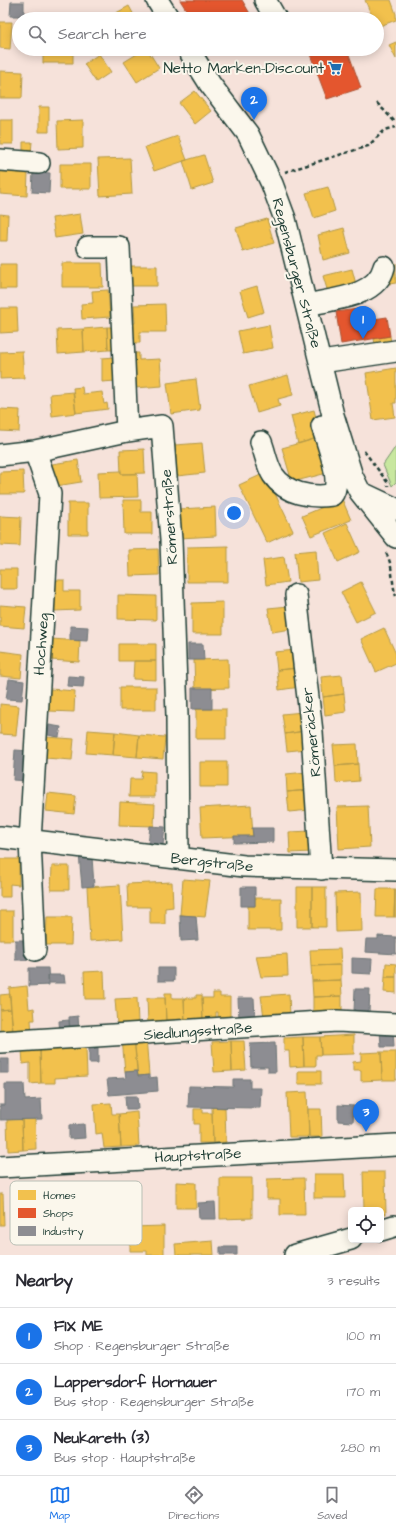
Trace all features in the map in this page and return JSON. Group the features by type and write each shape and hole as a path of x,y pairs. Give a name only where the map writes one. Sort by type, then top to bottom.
{"street":[{"path":"158,0 166,12"},
{"path":"265,0 272,12"},
{"name":"Regensburger Straße","path":"192,56 210,84 248,134 269,177 285,219 329,396 352,476 390,543"},
{"path":"0,160 39,163"},
{"path":"0,455 35,451 128,431 119,246 88,246"},
{"path":"306,305 364,291 374,285 382,277 384,267"},
{"path":"321,362 396,351"},
{"path":"261,442 273,474 282,484 303,495 318,497 332,495 336,490 336,479 318,412 317,402 320,398 329,396"},
{"name":"Römerstraße","path":"128,431 162,426 172,555 177,716 178,858"},
{"name":"Hochweg","path":"30,841 50,494 35,451"},
{"path":"360,492 396,508"},
{"name":"Römeräcker","path":"296,595 312,732 321,869"},
{"name":"Bergstraße","path":"0,837 244,866 396,870"},
{"path":"30,841 35,950"},
{"name":"Siedlungsstraße","path":"0,1042 337,1021 396,1024"},
{"name":"Hauptstraße","path":"0,1167 396,1145"},
{"path":"295,1255 348,1240"}],"path":[{"path":"377,103 396,123"},
{"path":"269,177 368,146 385,130 396,127"},
{"path":"390,543 390,561 394,576 392,585 396,596"}],"green space":[{"path":"396,446 396,482 392,486 383,465"}],"building: Homes":[{"path":"365,0 391,0 396,14 396,20 384,24 384,12 370,12"},
{"path":"129,6 132,12 118,12"},
{"path":"0,22 12,22 10,49 0,48"},
{"path":"396,42 396,59 389,45"},
{"path":"43,56 73,56 73,63 43,63"},
{"path":"96,56 100,56 111,72 96,82 84,64"},
{"path":"134,56 151,56 159,68 137,82 124,62"},
{"path":"0,71 23,72 22,98 0,98"},
{"path":"195,91 211,111 195,124 179,103"},
{"path":"39,107 49,107 49,132 39,132"},
{"path":"0,120 13,120 13,144 0,144"},
{"path":"83,120 83,148 58,149 57,121"},
{"path":"178,136 187,160 154,171 145,147"},
{"path":"23,142 32,142 31,153 23,152"},
{"path":"204,155 213,183 192,190 183,161"},
{"path":"130,158 132,194 100,196 98,159"},
{"path":"60,164 91,164 91,189 60,189"},
{"path":"0,171 28,173 27,196 0,194"},
{"path":"328,187 335,211 314,218 306,193"},
{"path":"0,214 8,215 7,241 0,241"},
{"path":"80,214 83,234 55,238 52,218"},
{"path":"267,219 274,243 243,252 236,228"},
{"path":"344,228 350,253 323,260 318,235"},
{"path":"62,263 102,263 103,287 62,287"},
{"path":"396,263 396,283 389,284 386,264"},
{"path":"0,264 16,264 16,289 0,289"},
{"path":"130,266 157,266 157,286 130,286"},
{"path":"352,269 358,292 330,299 323,276"},
{"path":"257,286 264,312 248,317 240,291"},
{"path":"108,290 110,317 82,319 81,304 93,303 92,291"},
{"path":"165,304 166,332 140,332 140,343 126,343 126,324 135,323 134,305"},
{"path":"0,308 17,308 18,332 0,333"},
{"path":"269,325 273,348 243,354 238,331"},
{"path":"107,327 108,350 84,352 83,329"},
{"path":"107,327 114,327 116,350 108,350"},
{"path":"83,329 84,352 58,354 57,330"},
{"path":"390,336 392,350 377,353 374,339"},
{"path":"22,351 24,378 0,379 0,352"},
{"path":"127,353 139,353 139,360 160,359 162,386 135,388"},
{"path":"115,357 116,381 102,382 102,358"},
{"path":"396,368 396,403 393,403 395,417 373,420 366,373"},
{"path":"288,375 293,395 278,399 280,406 257,413 249,386"},
{"path":"196,379 200,410 171,414 167,383"},
{"path":"82,387 83,394 102,392 104,404 107,403 108,409 76,413 73,388"},
{"path":"73,392 76,413 52,416 50,394"},
{"path":"0,409 20,410 19,432 0,431"},
{"path":"314,410 321,437 298,444 291,416"},
{"path":"321,437 331,472 292,482 282,448"},
{"path":"202,443 205,473 177,476 175,445"},
{"path":"144,449 145,473 121,474 120,450"},
{"path":"78,460 81,482 56,486 52,464"},
{"path":"23,471 24,494 0,494 0,472"},
{"path":"121,471 121,474 137,474 138,497 99,498 98,472"},
{"path":"265,473 293,531 267,543 239,485"},
{"path":"342,499 351,520 311,536 302,516"},
{"path":"123,500 141,500 141,512 152,512 152,534 124,534"},
{"path":"68,503 88,503 88,534 68,534"},
{"path":"215,507 216,536 180,538 179,509"},
{"path":"0,516 21,517 20,546 0,545"},
{"path":"347,523 360,552 338,562 325,533"},
{"path":"228,546 228,582 187,582 187,547"},
{"path":"158,549 159,575 130,576 129,550"},
{"path":"316,550 318,580 298,582 295,552"},
{"path":"284,557 288,582 266,585 263,560"},
{"path":"0,569 17,569 17,589 0,589"},
{"path":"53,580 64,580 64,591 80,591 80,610 54,611"},
{"path":"361,582 376,612 356,622 341,592"},
{"path":"118,595 156,596 156,620 118,619"},
{"path":"223,602 223,634 192,634 192,603"},
{"path":"0,605 26,607 24,628 0,626"},
{"path":"289,606 292,629 272,632 268,608"},
{"path":"384,628 396,654 396,663 376,672 361,639"},
{"path":"52,639 80,641 79,662 51,660"},
{"path":"119,644 156,644 156,661 119,661"},
{"path":"296,650 298,668 277,670 275,652"},
{"path":"0,651 23,654 21,678 0,676"},
{"path":"228,659 229,688 195,689 194,660"},
{"path":"134,661 156,661 156,680 133,679"},
{"path":"298,668 300,687 279,690 277,670"},
{"path":"342,675 344,694 323,697 321,677"},
{"path":"120,687 156,687 156,710 120,710"},
{"path":"50,689 75,691 74,712 49,711"},
{"path":"344,694 346,712 325,715 323,697"},
{"path":"0,704 19,706 16,735 0,734"},
{"path":"196,709 226,709 226,739 196,739"},
{"path":"303,712 305,731 285,734 282,714"},
{"path":"88,730 115,732 113,755 86,753"},
{"path":"305,731 307,749 287,751 285,734"},
{"path":"115,732 139,735 137,757 113,755"},
{"path":"139,735 165,737 163,759 137,757"},
{"path":"46,737 74,739 72,760 45,758"},
{"path":"357,744 358,764 335,766 333,745"},
{"path":"200,762 227,762 227,787 200,787"},
{"path":"358,764 359,781 336,783 335,766"},
{"path":"142,771 155,772 155,797 129,797 130,779 141,779"},
{"path":"307,772 309,790 287,792 286,774"},
{"path":"309,790 310,810 289,812 287,792"},
{"path":"48,793 76,796 74,814 46,811"},
{"path":"120,802 155,804 154,826 119,825"},
{"path":"251,805 253,836 202,838 200,808"},
{"path":"368,806 370,847 339,849 337,807"},
{"path":"311,831 312,852 290,853 289,832"},
{"path":"0,859 19,859 19,885 10,884 10,897 0,897"},
{"path":"52,866 69,866 69,890 51,890"},
{"path":"183,879 210,881 205,917 180,915"},
{"path":"172,882 173,907 165,908 165,924 150,924 150,907 128,907 127,884"},
{"path":"120,885 123,939 90,941 87,887"},
{"path":"297,887 312,887 312,927 297,927"},
{"path":"312,887 326,887 326,927 312,927"},
{"path":"377,889 395,889 394,917 376,917"},
{"path":"395,889 396,917 394,917"},
{"path":"361,892 362,931 336,932 335,893"},
{"path":"255,898 281,898 281,930 248,930 248,906 255,906"},
{"path":"0,911 13,911 13,940 0,940"},
{"path":"47,917 72,917 71,945 46,945"},
{"path":"340,949 341,965 311,966 310,950"},
{"path":"287,954 288,976 261,977 256,956"},
{"path":"386,963 396,964 396,977 385,977"},
{"path":"341,965 341,980 312,981 311,966"},
{"path":"104,971 105,999 85,999 84,972"},
{"path":"385,977 396,977 396,993 384,992"},
{"path":"341,980 342,996 313,997 312,981"},
{"path":"27,986 29,1009 34,1008 35,1020 31,1020 32,1034 13,1036 9,988"},
{"path":"165,993 172,993 172,998 184,998 185,1023 166,1023"},
{"path":"213,993 220,993 220,997 230,997 230,1018 218,1018 218,1012 216,1012 216,1022 203,1022 202,998 213,998"},
{"path":"10,994 11,1009 0,1010 0,995"},
{"path":"289,994 290,1016 264,1017 261,996"},
{"path":"196,995 202,995 203,1022 185,1023 184,998 196,998"},
{"path":"342,996 342,1014 313,1015 313,997"},
{"path":"137,998 138,1024 117,1025 115,999"},
{"path":"147,998 165,998 166,1023 148,1023"},
{"path":"11,1009 13,1030 0,1031 0,1010"},
{"path":"354,1035 354,1054 321,1055 320,1037"},
{"path":"146,1036 149,1075 138,1076 134,1037"},
{"path":"134,1037 137,1071 125,1072 122,1038"},
{"path":"303,1037 304,1066 290,1067 289,1051 284,1051 284,1038"},
{"path":"303,1037 320,1037 321,1055 316,1055 316,1066 304,1066"},
{"path":"231,1041 232,1071 214,1072 212,1042"},
{"path":"231,1041 244,1041 246,1070 232,1071"},
{"path":"86,1048 87,1076 55,1078 55,1083 41,1083 40,1050"},
{"path":"22,1050 40,1050 41,1083 30,1084 30,1063 23,1064"},
{"path":"381,1052 382,1080 361,1081 361,1070 353,1070 353,1062 361,1061 361,1053"},
{"path":"381,1052 396,1052 396,1080 382,1080"},
{"path":"298,1071 321,1071 321,1084 298,1084"},
{"path":"307,1092 309,1137 289,1137 287,1093"},
{"path":"111,1103 112,1114 119,1114 121,1147 104,1148 102,1133 96,1134 94,1104"},
{"path":"212,1107 225,1108 226,1142 213,1143"},
{"path":"194,1109 203,1109 203,1113 212,1113 213,1143 199,1143 199,1124 194,1124"},
{"path":"308,1109 321,1109 322,1137 309,1137"},
{"path":"137,1112 139,1146 121,1147 119,1114"},
{"path":"22,1119 23,1150 8,1151 7,1120"},
{"path":"22,1119 35,1119 36,1149 23,1150"},
{"path":"363,1172 385,1172 386,1214 384,1214 384,1207 364,1207"},
{"path":"314,1174 344,1174 345,1198 314,1198"},
{"path":"220,1178 252,1178 252,1218 220,1219"},
{"path":"304,1178 305,1215 280,1215 280,1199 267,1199 267,1179"},
{"path":"176,1182 196,1183 196,1208 176,1208"},
{"path":"0,1194 3,1194 4,1225 0,1225"},
{"path":"164,1226 164,1255 147,1255 147,1251 130,1251 130,1245 142,1245 142,1227"},
{"path":"213,1241 214,1255 176,1255 175,1244"}],"building: Shops":[{"path":"180,0 242,0 249,12 188,12"},
{"name":"Netto Marken-Discount","path":"311,56 350,56 361,88 327,99"},
{"path":"365,308 367,320 387,317 390,336 341,344 336,312"}],"building: Industry":[{"path":"11,2 24,2 24,12 12,12 12,16 10,16"},
{"path":"33,172 50,173 49,193 32,192"},
{"path":"70,626 88,627 87,641 70,640"},
{"path":"188,644 203,644 204,660 188,660"},
{"path":"68,676 84,677 83,687 67,686"},
{"path":"9,679 24,681 22,700 6,699"},
{"path":"192,688 212,688 212,709 192,709"},
{"path":"49,725 61,727 59,737 48,735"},
{"path":"15,750 29,751 27,781 13,780"},
{"path":"150,826 165,827 163,845 148,844"},
{"path":"252,828 273,828 273,842 234,843 234,836 253,836"},
{"path":"79,854 92,857 94,886 82,887"},
{"path":"241,887 255,887 255,906 241,906"},
{"path":"180,915 196,916 198,940 181,941"},
{"path":"378,936 396,937 396,954 365,952 366,939 378,939"},
{"path":"15,940 27,940 27,960 15,960"},
{"path":"352,958 372,959 371,974 352,973"},
{"path":"29,968 48,968 49,985 29,986"},
{"path":"158,968 174,968 174,981 158,981"},
{"path":"48,975 64,975 65,983 48,983"},
{"path":"355,989 370,989 369,1012 354,1011"},
{"path":"238,998 254,998 255,1018 239,1019"},
{"path":"78,1016 79,1031 70,1031 69,1017"},
{"path":"69,1020 70,1034 60,1035 59,1021"},
{"path":"380,1030 393,1030 394,1047 381,1047"},
{"path":"275,1043 276,1072 268,1072 268,1067 251,1067 250,1044"},
{"path":"98,1048 98,1063 89,1063 89,1049"},
{"path":"0,1059 9,1059 9,1073 0,1073"},
{"path":"137,1071 138,1076 149,1075 149,1078 157,1077 158,1091 109,1095 107,1079 126,1078 125,1072"},
{"path":"233,1079 250,1079 250,1088 261,1088 260,1108 188,1107 189,1086 233,1087"},
{"path":"5,1084 24,1084 25,1100 41,1099 42,1119 0,1120 0,1105 5,1105"},
{"path":"125,1096 137,1096 138,1109 126,1109"},
{"path":"338,1105 354,1106 353,1122 338,1121"},
{"path":"84,1124 85,1138 69,1139 69,1125"},
{"path":"215,1202 216,1219 199,1219 198,1203"},
{"path":"220,1247 237,1247 237,1255 220,1255"}],"place":[{"name":"Netto Marken-Discount","path":"335,68"},
{"name":"Lappersdorf Hornauer","path":"254,120"},
{"name":"FIX ME","path":"363,339"},
{"name":"Neukareth (3)","path":"366,1132"}]}
